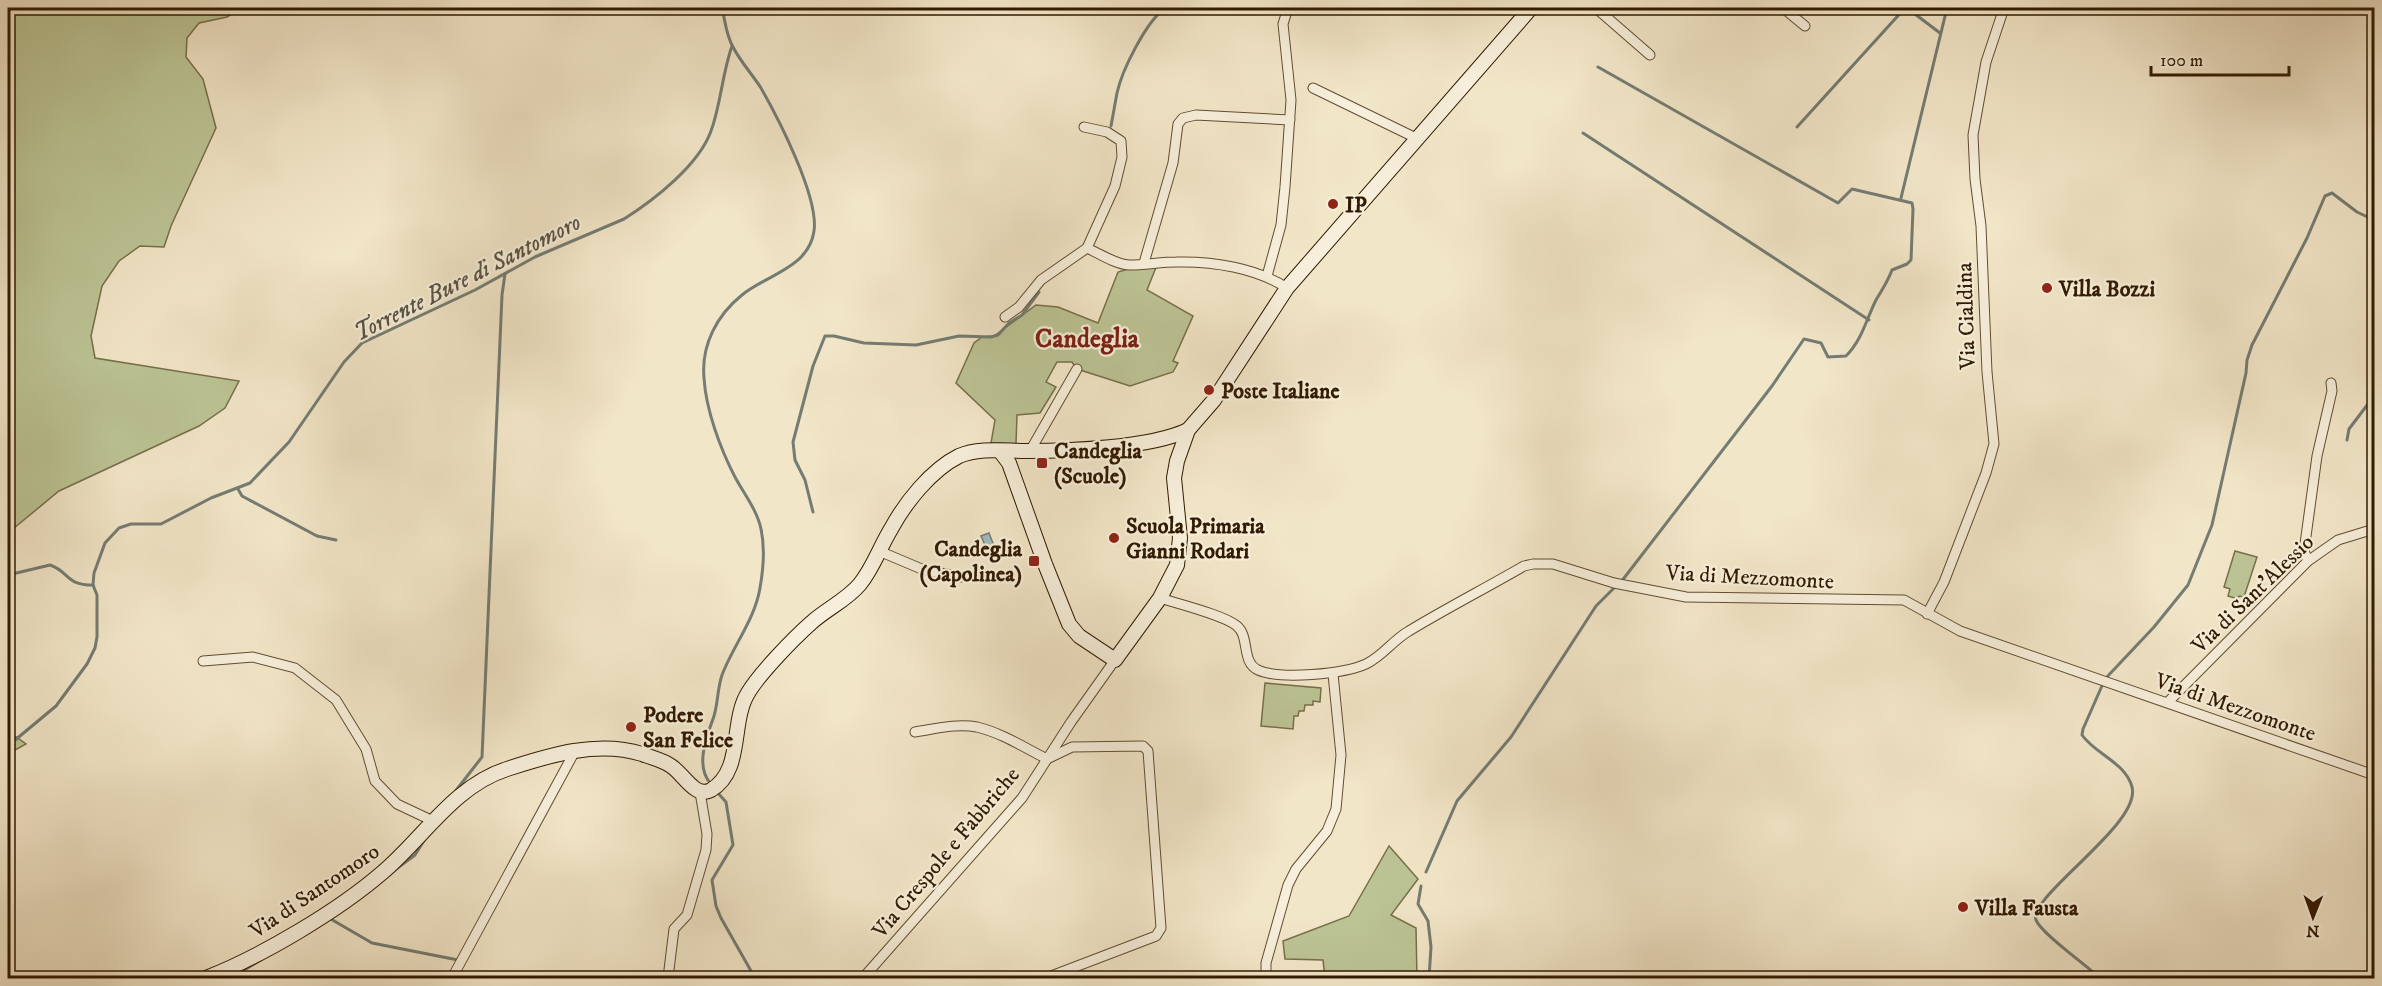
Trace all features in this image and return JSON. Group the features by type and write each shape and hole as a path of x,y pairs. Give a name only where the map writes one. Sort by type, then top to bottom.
{"main road":[{"path":"1000,451 1009,463 1069,624 1079,636 1115,660 1160,598 1179,560 1180,538 1174,478 1177,461 1188,430 1214,400 1287,288 1531,8"},
{"path":"710,788 731,763 736,728 748,692 811,623 857,588 895,522 917,492 946,464 971,452 1106,447 1149,441 1188,430"},
{"path":"1009,463 1024,451"},
{"name":"Via di Santomoro","path":"206,978 231,969 336,907 382,874 413,844 433,820 474,784 490,775 575,751 604,747 621,748 672,766 710,788"}],"street":[{"path":"1267,276 1282,216 1290,120 1291,86 1283,29 1283,20 1288,8"},
{"path":"1596,8 1650,56"},
{"path":"1783,8 1805,26"},
{"name":"Via Cialdina","path":"1927,614 1948,572 1986,473 1994,444 1987,372 1981,226 1975,179 1973,135 1986,61 2004,8"},
{"path":"1313,88 1416,138"},
{"path":"1143,263 1173,163 1180,121 1187,116 1196,115 1290,120"},
{"path":"1005,317 1019,307 1041,280 1087,248 1115,186 1123,150 1119,138 1084,127"},
{"path":"1087,248 1120,263 1203,263 1267,276 1287,288"},
{"path":"1024,451 1077,369"},
{"path":"2308,561 2304,551 2317,456 2332,391 2331,383"},
{"name":"Via di Sant'Alessio","path":"2168,702 2308,561 2338,540 2374,529"},
{"path":"879,551 924,570 961,577"},
{"name":"Via di Mezzomonte","path":"1160,598 1225,620 1238,627 1243,636 1250,662 1259,670 1268,673 1333,674 1366,664 1380,656 1409,631 1524,566 1533,564 1562,566 1614,583 1686,597 1904,600 1960,631 2374,775"},
{"path":"203,661 253,657 295,668 336,700 366,749 375,781 397,804 433,820"},
{"name":"Via Crespole e Fabbriche","path":"863,978 1022,798 1115,660"},
{"path":"1266,978 1266,963 1288,885 1296,869 1327,831 1336,809 1341,755 1333,674"},
{"path":"915,732 948,726 976,727 1001,736 1047,759 1072,747 1084,746 1143,746 1148,751 1161,928 1156,936 1046,978"},
{"path":"452,978 575,751"},
{"path":"668,978 674,929 687,915 706,850 710,788"}],"green space":[{"path":"8,8 242,8 227,17 199,23 187,38 186,57 203,79 216,128 171,226 164,247 140,246 119,261 102,286 91,336 95,358 239,381 225,408 199,426 59,491 8,533"},
{"path":"1157,265 1147,290 1193,316 1173,361 1178,363 1173,372 1130,386 1077,369 1072,362 1057,362 1046,382 1056,387 1040,413 1017,415 1016,444 991,443 995,420 956,383 974,343 982,337 994,336 1036,305 1058,307 1098,323 1118,272 1138,266"},
{"path":"2235,551 2257,557 2244,597 2239,596 2238,599 2228,596 2230,589 2224,587"},
{"path":"1265,683 1321,688 1320,702 1313,701 1313,705 1305,705 1304,711 1299,711 1298,716 1294,716 1293,729 1261,726"},
{"path":"8,731 26,744 8,754"},
{"path":"1389,846 1418,879 1391,915 1416,928 1417,978 1325,978 1323,960 1285,959 1283,941 1349,916"}],"water":[{"path":"989,533 996,551 989,554 981,536"}],"waterway":[{"path":"711,784 704,769 705,743 715,714 722,675 754,611 760,588 763,551 757,515 729,466 711,416 705,390 705,354 712,332 725,312 742,295 785,269 804,254 814,231 814,216 810,199 796,158 761,88 731,42 722,8"},
{"path":"1111,126 1117,93 1129,60 1150,24 1165,8"},
{"path":"1178,8 1226,12 1252,8"},
{"path":"1797,127 1905,8"},
{"path":"1907,8 1940,33"},
{"path":"1901,198 1947,8"},
{"name":"Torrente Bure di Santomoro","path":"8,746 56,706 87,664 95,648 97,637 97,595 93,585 94,573 105,543 119,528 131,524 161,524 211,498 250,483 289,442 344,362 362,343 475,290 535,257 624,219 649,202 686,169 705,144 714,121 732,46"},
{"path":"1598,67 1838,203 1852,189 1912,203 1913,209 1911,260 1892,270 1860,337 1851,350 1846,356 1828,357 1821,343 1804,339 1772,386 1621,582"},
{"path":"1583,133 1869,320"},
{"path":"2098,978 2045,932 2036,920 2038,909 2049,895 2104,839 2120,820 2130,802 2132,787 2129,779 2117,765 2088,742 2082,735 2083,729 2105,679 2154,627 2188,585 2212,525 2252,345 2307,238 2325,196 2332,193 2357,212 2374,220"},
{"path":"454,793 482,757 502,295 505,274"},
{"path":"813,512 805,480 795,460 793,442 813,366 825,336 864,343 916,345 959,336 991,337 998,335 1009,323 1022,315 1039,292"},
{"path":"2347,440 2349,429 2374,396"},
{"path":"238,489 242,496 317,536 336,540"},
{"path":"8,575 50,565 72,581 93,585"},
{"path":"1426,872 1457,801 1511,737 1596,606 1616,586"},
{"path":"717,792 726,802 733,845 712,880 716,906 755,978"},
{"path":"392,872 415,855 425,839"},
{"path":"1421,886 1418,904 1428,921 1431,947 1429,978"},
{"path":"329,918 372,943 458,960"},
{"path":"231,978 262,959"}],"place":[{"name":"IP","path":"1333,204"},
{"name":"Villa Bozzi","path":"2047,288"},
{"name":"Poste Italiane","path":"1209,390"},
{"name":"Candeglia (Scuole)","path":"1042,463"},
{"name":"Scuola Primaria Gianni Rodari","path":"1114,538"},
{"name":"Candeglia (Capolinea)","path":"1034,561"},
{"name":"Podere San Felice","path":"631,727"},
{"name":"Villa Fausta","path":"1963,907"}],"district":[{"name":"Candeglia","path":"1087,338"}]}
